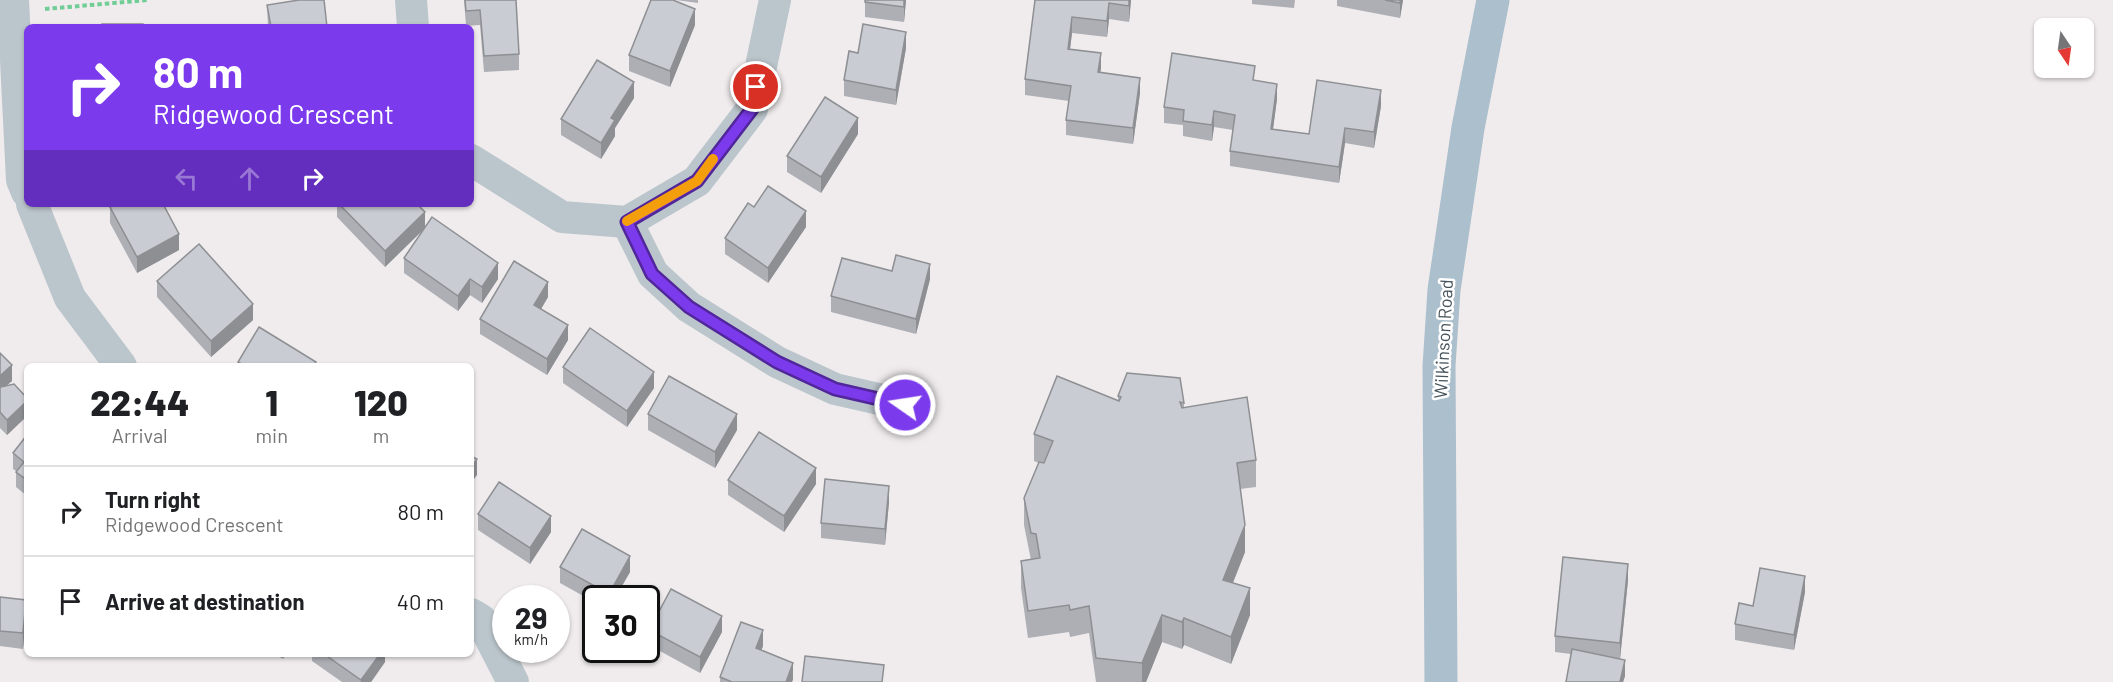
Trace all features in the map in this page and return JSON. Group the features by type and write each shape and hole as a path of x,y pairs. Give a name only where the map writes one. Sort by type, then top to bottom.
{"main road":[{"name":"Wilkinson Road","path":"1441,682 1439,366 1444,290 1468,128 1493,0"}],"street":[{"path":"411,0 412,24"},
{"path":"474,162 562,217 627,222 697,181 752,109 775,0"},
{"path":"25,5 25,24"},
{"path":"24,63 22,180 24,185"},
{"path":"33,207 70,298 119,363"},
{"path":"627,222 652,274 689,307 777,362 835,389 905,405"},
{"path":"474,616 481,620 513,682"}],"path":[{"path":"25,5 148,0"}],"building":[{"path":"299,0 324,0 327,24 270,24 267,5"},
{"path":"465,0 516,0 519,54 484,56 480,10 466,11"},
{"path":"651,0 673,0 695,9 670,71 629,55"},
{"path":"865,0 904,0 904,7 865,2"},
{"path":"1035,0 1129,0 1129,6 1109,3 1107,21 1072,17 1068,49 1101,53 1098,72 1140,78 1133,128 1066,120 1071,86 1025,79"},
{"path":"863,24 906,32 896,90 844,80 849,51 858,53"},
{"path":"1172,53 1255,66 1253,80 1277,84 1271,129 1309,134 1317,80 1381,90 1374,132 1345,128 1339,167 1230,151 1235,115 1214,111 1212,125 1183,121 1184,110 1164,107"},
{"path":"597,60 634,82 611,118 615,120 601,143 561,119"},
{"path":"825,97 858,118 821,177 787,156"},
{"path":"768,186 806,211 768,268 725,238 748,203 754,207"},
{"path":"110,207 165,207 179,234 137,257"},
{"path":"342,207 420,207 425,212 385,251"},
{"path":"432,217 498,263 482,287 470,279 458,296 404,258"},
{"path":"199,244 253,304 211,341 157,281"},
{"path":"896,255 930,264 916,319 831,296 842,258 892,271"},
{"path":"514,261 548,282 534,305 568,325 547,359 480,319"},
{"path":"259,327 316,362 240,363 238,362"},
{"path":"590,328 654,372 627,411 563,367"},
{"path":"0,353 12,365 0,376"},
{"path":"1127,373 1180,378 1184,403 1180,402 1182,408 1247,397 1256,460 1237,463 1245,525 1223,580 1250,588 1231,637 1184,618 1182,622 1162,615 1142,663 1096,658 1089,606 1070,610 1069,605 1028,611 1021,561 1040,558 1036,534 1031,533 1024,498 1039,462 1044,463 1053,441 1034,434 1057,376 1119,401 1121,397 1118,396"},
{"path":"669,376 737,414 715,452 648,414"},
{"path":"14,384 24,395 24,404 7,420 0,412 1,387"},
{"path":"759,432 816,468 784,516 728,480"},
{"path":"24,439 24,462 13,453"},
{"path":"24,462 24,478 16,472"},
{"path":"825,479 889,486 885,529 821,523"},
{"path":"499,482 551,516 530,548 478,514"},
{"path":"582,529 630,556 614,585 593,585 560,567"},
{"path":"1563,557 1628,564 1620,643 1555,636"},
{"path":"1760,568 1805,576 1794,635 1735,624 1739,603 1753,606"},
{"path":"671,589 722,616 700,657 660,636 660,610"},
{"path":"0,597 24,600 23,633 0,631"},
{"path":"741,622 763,630 756,648 793,663 786,682 732,682 720,677"},
{"path":"1572,649 1625,660 1620,682 1566,682"},
{"path":"805,656 884,665 882,682 802,682"},
{"path":"328,657 378,657 361,680"}],"slow traffic":[{"path":"627,221 697,181 713,159"}],"route":[{"path":"756,87 752,109 697,181 627,222 652,274 689,307 777,362 835,389 905,405"}]}
